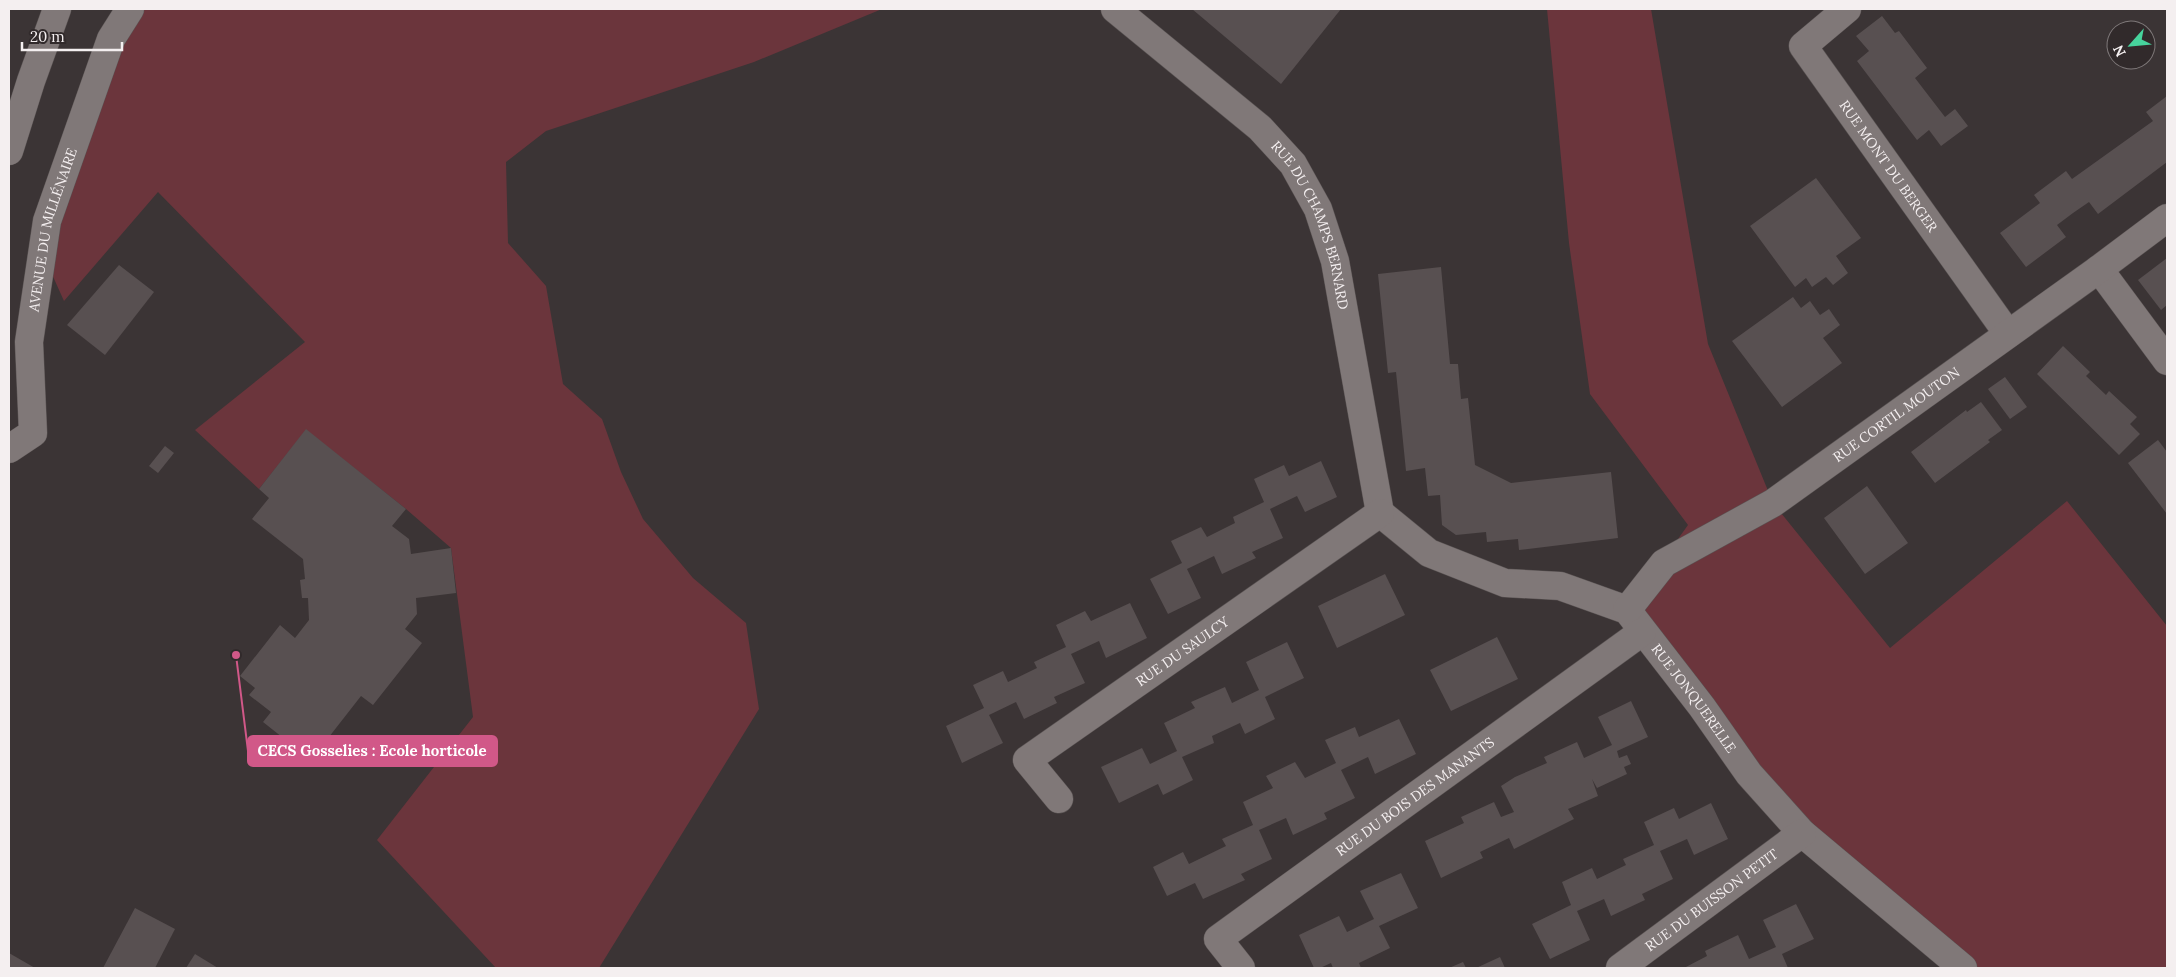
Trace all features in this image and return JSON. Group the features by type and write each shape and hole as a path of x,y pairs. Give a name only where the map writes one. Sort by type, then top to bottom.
{"street":[{"path":"9,151 31,81 57,9"},
{"name":"RUE DU CHAMPS BERNARD","path":"1115,9 1260,128 1293,164 1318,209 1335,261 1380,513"},
{"name":"RUE MONT DU BERGER","path":"1847,9 1803,46 2008,334"},
{"name":"AVENUE DU MILLÉNAIRE","path":"9,449 33,433 29,342 47,221 111,39 126,10"},
{"name":"RUE CORTIL MOUTON","path":"1627,610 1664,563 1773,503 2167,218"},
{"path":"2099,269 2167,361"},
{"path":"1380,513 1429,553 1504,582 1560,586 1627,610"},
{"name":"RUE DU SAULCY","path":"1059,800 1027,760 1380,513"},
{"name":"RUE JONQUERELLE","path":"1627,610 1642,632 1702,707 1749,774 1802,833 1964,968"},
{"name":"RUE DU BOIS DES MANANTS","path":"1241,968 1218,939 1642,632"},
{"name":"RUE DU BUISSON PETIT","path":"1620,968 1802,833"}],"shaded area":[{"path":"134,9 882,9 754,62 546,131 506,162 508,243 546,286 563,384 602,419 621,472 643,519 693,578 746,623 759,709 599,968 496,968 377,840 473,717 451,548 406,509 306,430 259,489 195,430 305,342 158,192 64,301 42,252"},
{"path":"1547,9 1651,9 1708,344 1773,503 1890,648 2067,501 2167,626 2167,968 1977,968 1949,956 1802,833 1627,610 1688,525 1590,394 1569,243"}],"building":[{"path":"1192,9 1341,9 1281,84"},
{"path":"1882,16 1895,33 1899,31 1927,68 1915,78 1945,117 1955,109 1968,126 1941,146 1929,130 1917,140 1857,61 1869,51 1856,36"},
{"path":"2167,96 2167,162 2098,214 2089,202 2073,213 2057,225 2066,237 2026,267 2000,233 2040,203 2034,195 2066,171 2072,179 2153,121 2146,112"},
{"path":"1816,178 1861,238 1836,256 1848,273 1833,285 1826,277 1812,287 1806,278 1795,287 1750,226"},
{"path":"2167,258 2167,305 2161,310 2138,280"},
{"path":"119,265 154,292 105,355 67,325"},
{"path":"1441,267 1450,364 1458,364 1461,399 1468,398 1475,465 1511,483 1611,472 1618,538 1519,550 1518,539 1487,542 1486,532 1456,535 1442,525 1440,495 1428,496 1425,468 1406,471 1396,372 1388,373 1378,274"},
{"path":"1793,297 1801,308 1810,301 1820,315 1829,309 1840,325 1823,338 1842,363 1782,407 1732,341"},
{"path":"2063,346 2090,372 2086,376 2106,395 2109,391 2137,417 2130,424 2140,434 2119,455 2037,374"},
{"path":"2005,377 2027,407 2010,419 1988,389"},
{"path":"1981,402 2002,430 1988,440 1990,442 1935,483 1911,452 1966,410 1967,412"},
{"path":"306,429 406,509 392,526 409,539 411,554 451,548 456,593 416,598 417,614 405,629 422,643 373,705 361,696 311,760 263,722 271,712 249,695 255,688 240,676 280,625 295,638 309,620 308,598 302,598 300,580 305,579 303,559 252,519 269,498 259,489"},
{"path":"2158,440 2167,452 2167,514 2128,463"},
{"path":"165,446 174,453 158,473 149,466"},
{"path":"1321,461 1337,497 1305,512 1297,496 1270,509 1283,538 1252,552 1256,558 1222,574 1214,556 1187,569 1201,598 1168,614 1150,579 1182,563 1171,541 1201,527 1207,537 1235,523 1233,517 1264,502 1254,479 1284,465 1289,476"},
{"path":"1867,486 1908,543 1865,574 1824,518"},
{"path":"1385,574 1405,615 1337,648 1318,606"},
{"path":"1130,603 1147,638 1106,658 1099,641 1071,654 1085,683 1054,697 1057,703 1024,719 1016,702 989,715 1003,743 962,763 946,726 984,708 973,685 1003,671 1008,682 1037,668 1034,662 1066,647 1056,625 1085,611 1091,621"},
{"path":"1497,637 1518,679 1451,711 1430,670"},
{"path":"1287,642 1304,678 1265,697 1275,719 1245,734 1240,723 1212,736 1214,743 1182,757 1193,780 1163,795 1158,784 1119,803 1101,767 1142,748 1150,764 1177,751 1164,723 1195,708 1191,702 1225,687 1232,703 1259,690 1246,662"},
{"path":"1631,701 1648,737 1617,751 1619,758 1627,755 1631,764 1624,767 1627,774 1597,788 1592,779 1598,796 1568,809 1574,819 1514,849 1509,838 1480,852 1483,858 1441,878 1425,841 1464,823 1461,817 1494,802 1501,817 1514,812 1501,786 1515,777 1547,763 1544,757 1577,742 1584,758 1612,745 1598,717"},
{"path":"1399,719 1416,754 1375,774 1368,757 1341,770 1355,798 1324,813 1327,819 1293,835 1286,818 1259,830 1272,859 1241,874 1245,880 1203,899 1195,883 1167,896 1153,867 1183,852 1189,864 1226,846 1222,839 1253,825 1243,802 1273,788 1266,776 1295,762 1305,778 1336,763 1325,740 1355,727 1359,737"},
{"path":"1711,803 1728,839 1694,855 1687,839 1660,851 1673,879 1642,894 1645,900 1611,916 1604,899 1577,911 1590,940 1550,959 1532,924 1571,905 1562,882 1592,868 1597,879 1626,865 1623,859 1654,845 1644,822 1674,808 1679,819"},
{"path":"1401,873 1418,908 1379,926 1390,948 1359,963 1361,968 1333,968 1331,963 1320,968 1314,968 1299,935 1339,916 1347,932 1374,919 1360,891"},
{"path":"1796,904 1814,939 1782,954 1788,968 1684,968 1707,956 1705,951 1738,935 1749,959 1776,947 1763,920"},
{"path":"135,908 175,929 155,968 103,968"},
{"path":"9,953 35,968 9,968"},
{"path":"195,954 218,968 186,968"},
{"path":"1500,957 1505,968 1476,968"},
{"path":"1463,962 1466,968 1449,968"}],"place":[{"name":"CECS Gosselies : Ecole horticole","path":"236,655"}]}
